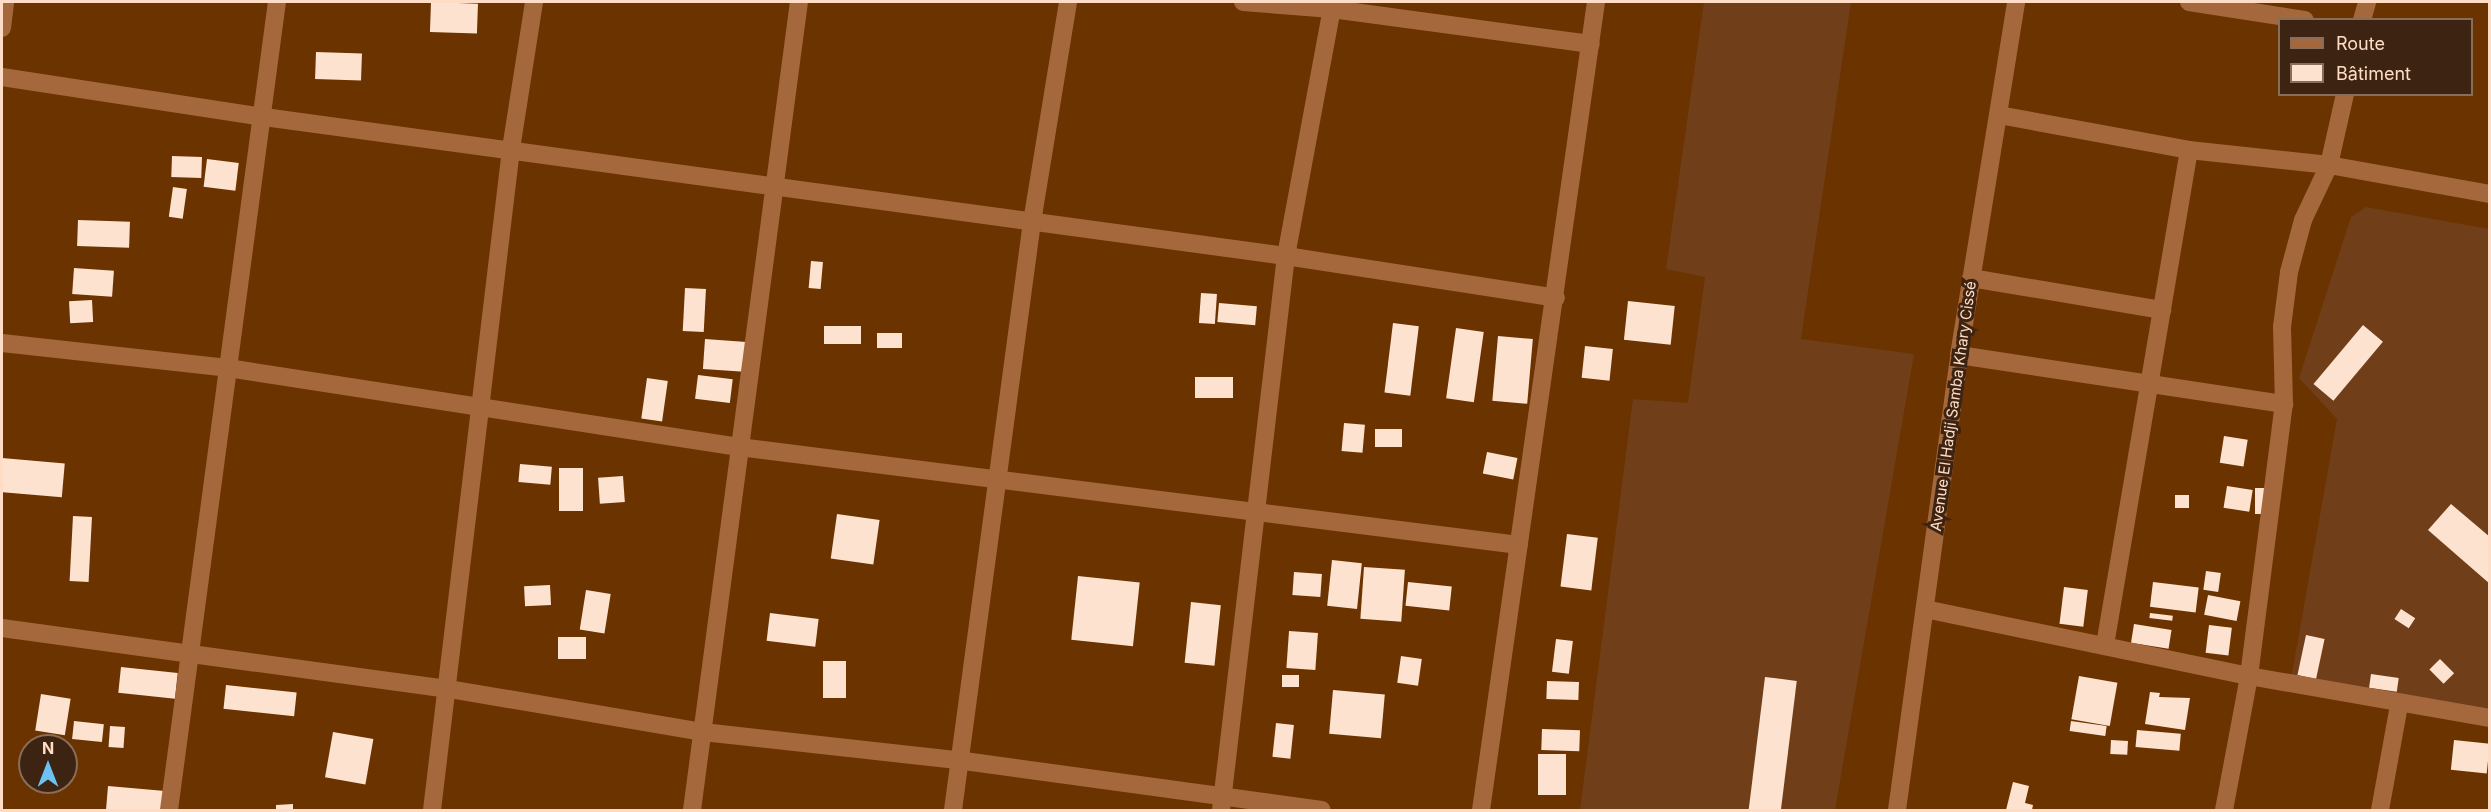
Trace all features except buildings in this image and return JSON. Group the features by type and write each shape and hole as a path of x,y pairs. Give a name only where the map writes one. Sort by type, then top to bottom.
{"street":[{"path":"2,28 5,2"},
{"path":"170,810 188,653 264,117 277,2"},
{"path":"432,810 449,690 511,149 534,2"},
{"path":"692,810 772,183 799,2"},
{"path":"953,810 957,760 1000,479 1032,222 1068,2"},
{"path":"1243,2 1333,5 1591,44"},
{"path":"1481,810 1556,298 1596,2"},
{"name":"Avenue El Hadji Samba Khary Cissé","path":"1897,810 1959,355 2016,2"},
{"path":"2189,2 2292,18"},
{"path":"2363,18 2367,2"},
{"path":"1222,803 1258,514 1286,256 1333,5"},
{"path":"2,77 264,117 772,183 1032,222 1286,256 1556,298"},
{"path":"2224,810 2249,676 2284,404 2282,327 2289,272 2303,220 2329,165 2345,96"},
{"path":"1999,115 2189,150 2329,165 2490,194"},
{"path":"2105,645 2189,150"},
{"path":"1971,278 2162,310"},
{"path":"2,343 228,368 739,447 1519,545"},
{"path":"1959,355 2284,404"},
{"path":"1925,609 2399,705 2490,718"},
{"path":"2,628 449,690 703,732 957,760 1222,803 1322,810"},
{"path":"2380,810 2399,705"}],"shaded area":[{"path":"1704,2 1851,2 1801,339 1914,354 1835,810 1580,810 1633,399 1688,403 1705,277 1666,269"},
{"path":"2366,207 2489,229 2489,711 2291,679 2337,419 2299,378 2351,217"}]}
